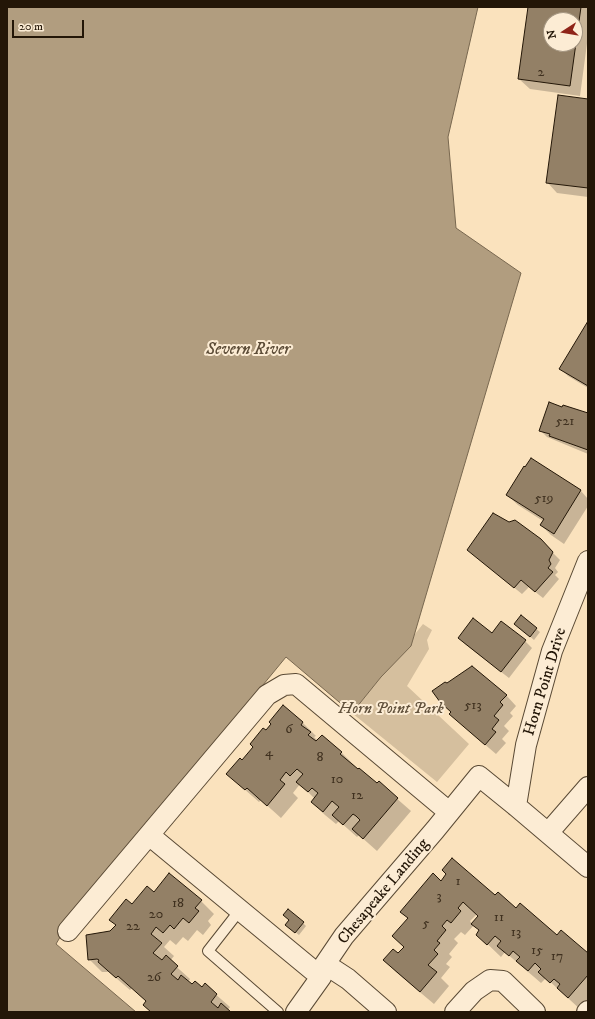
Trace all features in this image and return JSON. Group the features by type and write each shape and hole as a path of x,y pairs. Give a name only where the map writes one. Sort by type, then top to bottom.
{"street":[{"name":"Horn Point Drive","path":"516,806 526,745 552,651 588,562"},
{"path":"68,931 267,695 284,685 296,684 449,812"},
{"name":"Chesapeake Landing","path":"296,1012 344,936 479,776 516,806"},
{"path":"548,833 588,786"},
{"path":"516,806 588,867"},
{"path":"150,835 240,910 323,971 348,979 386,1012"},
{"path":"455,1012 474,991 490,980 504,981 535,1012"}],"lane":[{"path":"240,910 208,951 278,1012"}],"green space":[{"name":"Horn Point Park","path":"423,624 432,630 427,640 429,649 407,686 469,744 437,782 352,713"}],"water":[{"name":"Severn River","path":"7,7 478,7 448,137 456,228 521,273 411,646 381,677 352,713 286,657 72,917 56,944 136,1012 7,1012"}],"building":[{"path":"528,7 581,7 580,12 543,12 543,52 575,52 570,86 518,79"},
{"path":"558,95 588,99 588,188 546,183"},
{"path":"588,321 588,386 559,369"},
{"path":"549,402 562,407 563,405 588,413 588,450 539,431"},
{"path":"531,458 581,490 554,534 540,525 544,519 506,495 524,466 525,467"},
{"path":"493,513 509,522 515,520 541,539 553,552 549,560 551,564 548,568 553,572 535,592 521,580 514,588 467,550"},
{"path":"521,615 537,628 530,637 514,624"},
{"path":"473,618 492,633 501,621 526,640 501,672 458,638"},
{"path":"472,666 507,695 500,702 503,705 494,716 499,720 492,729 496,732 485,745 449,714 451,712 440,702 432,691"},
{"path":"283,705 303,722 301,725 311,732 308,735 316,741 322,735 342,752 340,754 358,769 359,768 377,783 379,781 398,798 363,839 352,829 360,820 356,816 353,814 343,825 332,815 339,807 332,801 323,812 311,802 318,793 312,788 308,792 296,782 303,774 297,769 290,776 286,772 280,780 285,784 267,806 247,788 245,790 226,774 240,758 242,760 253,747 250,744 263,728 266,730 271,724 269,722"},
{"path":"452,858 495,895 498,892 516,908 520,903 557,935 561,930 588,953 588,975 568,998 557,988 560,984 554,979 550,983 538,972 541,969 535,963 528,971 516,961 520,957 513,951 509,956 497,946 501,941 495,936 487,945 476,935 479,930 471,924 478,916 463,902 458,908 461,911 451,923 447,920 442,926 446,930 437,941 440,943 434,950 438,954 428,965 437,972 420,992 383,960 393,949 398,953 404,947 392,936 408,918 400,912 433,873 441,881 446,874 442,870"},
{"path":"169,873 202,900 195,908 199,911 189,923 183,918 174,929 170,925 163,933 156,927 151,934 162,943 153,953 162,960 166,955 178,966 171,974 178,980 181,975 192,984 195,981 202,987 205,983 217,994 211,1002 218,1008 221,1003 231,1012 151,1012 143,1005 146,1001 118,976 116,978 98,962 99,960 88,960 86,935 110,931 116,925 109,920 126,899 132,904 147,886 154,892"},
{"path":"288,909 304,922 295,933 285,925 289,920 283,915"}]}
